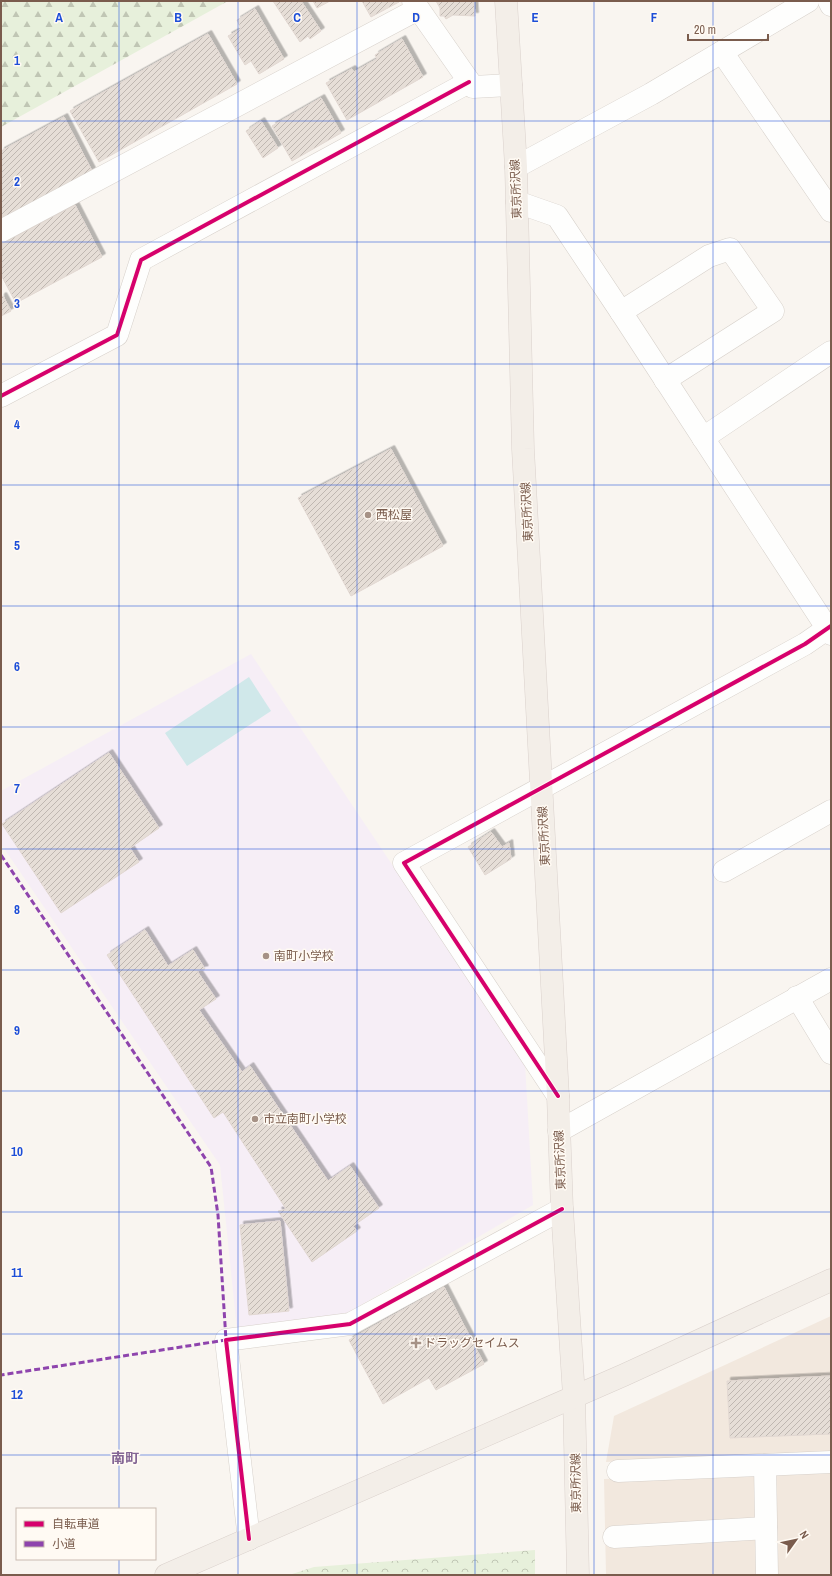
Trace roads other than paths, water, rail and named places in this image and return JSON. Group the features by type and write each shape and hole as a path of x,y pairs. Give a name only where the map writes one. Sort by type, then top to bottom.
{"main road":[{"name":"東京所沢線","path":"506,1 516,167 523,449 558,1096 562,1209 574,1396 578,1575"},
{"path":"166,1575 574,1396 624,1376 831,1280"}],"street":[{"path":"516,167 651,94 808,1"},
{"path":"828,1 831,5"},
{"path":"1,231 416,5 473,87 511,85"},
{"path":"722,52 831,211"},
{"path":"1,396 117,335 141,260 469,82"},
{"path":"517,202 557,216 830,630 404,863 558,1096"},
{"path":"621,312 709,256 730,249 773,311 665,380"},
{"path":"703,438 831,352"},
{"path":"724,871 831,811"},
{"path":"559,1131 831,979"},
{"path":"797,998 831,1053"},
{"path":"250,1539 226,1340 350,1324 562,1209"},
{"path":"618,1471 831,1462"},
{"path":"765,1465 767,1575"},
{"path":"614,1537 766,1528"}],"water":[{"path":"249,677 271,711 187,766 165,733"}],"place":[{"name":"西松屋","path":"368,515"},
{"name":"南町小学校","path":"266,956"},
{"name":"市立南町小学校","path":"255,1119"},
{"name":"ドラッグセイムス","path":"416,1343"}],"district":[{"name":"南町","path":"125,1458"}]}
